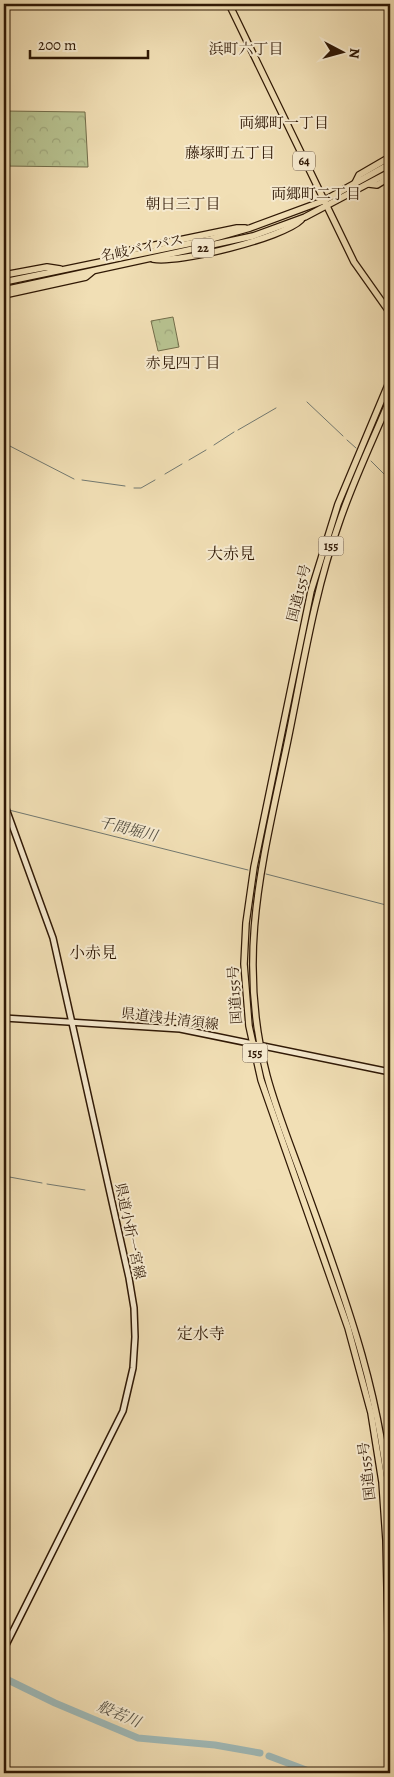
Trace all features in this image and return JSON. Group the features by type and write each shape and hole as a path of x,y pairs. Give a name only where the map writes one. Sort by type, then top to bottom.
{"main road":[{"name":"64","path":"229,4 357,268 390,313"},
{"name":"22","path":"354,185 359,175 390,157"},
{"name":"名岐バイパス","path":"4,290 253,236 305,217 390,164"},
{"name":"名岐バイパス","path":"4,282 168,248 250,228 325,204 390,172"},
{"name":"22","path":"368,184 377,185 390,177"},
{"name":"22","path":"149,259 164,261 201,255 291,227 305,217"},
{"name":"22","path":"118,258 126,251 237,228 250,228"},
{"path":"168,248 177,241"},
{"path":"201,255 208,247"},
{"name":"22","path":"4,275 47,267 61,270"},
{"path":"31,276 41,268"},
{"name":"22","path":"4,295 86,277 93,271"},
{"name":"国道155号","path":"390,380 328,533 311,591 254,867 246,923 244,982 253,1042 264,1089 348,1328 371,1413 382,1482 386,1540 390,1729"},
{"name":"国道155号","path":"390,399 337,528 318,592 261,871 253,924 253,1000 260,1044 279,1114 345,1298 367,1369 383,1442 390,1516"},
{"name":"県道小折一宮線","path":"4,1649 116,1428 127,1396 133,1364 134,1308 73,1022 53,938 5,806"},
{"name":"県道浅井清須線","path":"4,1018 180,1029 253,1042 390,1072"}],"green space":[{"path":"4,111 85,112 88,167 4,166"},
{"path":"173,317 179,347 158,351 151,321"}],"waterway":[{"path":"307,402 343,436"},
{"path":"238,430 276,408"},
{"path":"214,445 234,432"},
{"path":"347,440 356,448"},
{"path":"4,443 74,479"},
{"path":"189,460 206,450"},
{"path":"371,461 386,476"},
{"path":"165,474 182,464"},
{"path":"82,480 125,486"},
{"path":"134,488 141,488 155,480"},
{"name":"千間堀川","path":"9,810 248,870"},
{"name":"千間堀川","path":"266,874 390,906"},
{"path":"4,1176 42,1183"},
{"path":"47,1184 85,1190"},
{"name":"般若川","path":"4,1678 55,1703 138,1738 215,1745 260,1753"},
{"name":"般若川","path":"269,1756 314,1773"}],"district":[{"name":"浜町六丁目","path":"246,49"},
{"name":"両郷町一丁目","path":"284,123"},
{"name":"藤塚町五丁目","path":"230,153"},
{"name":"両郷町二丁目","path":"316,194"},
{"name":"朝日三丁目","path":"183,204"},
{"name":"赤見四丁目","path":"183,363"},
{"name":"大赤見","path":"231,554"},
{"name":"小赤見","path":"93,953"},
{"name":"定水寺","path":"201,1334"}]}
